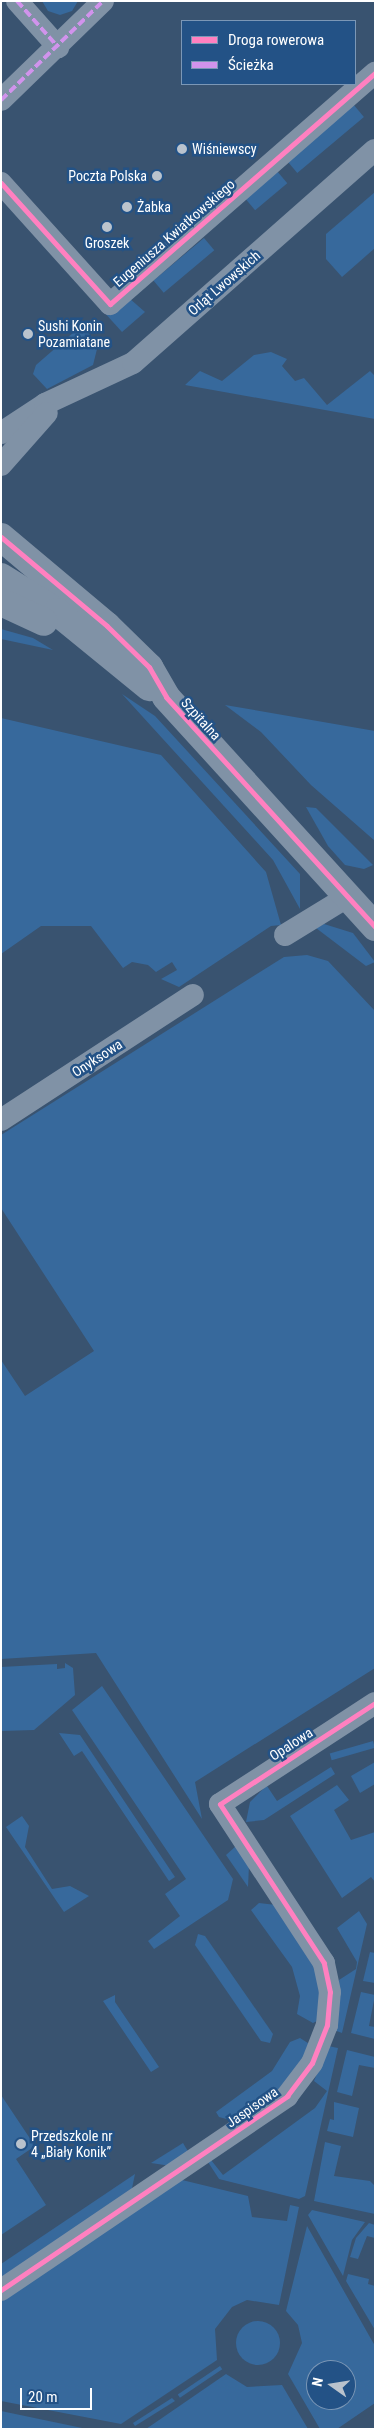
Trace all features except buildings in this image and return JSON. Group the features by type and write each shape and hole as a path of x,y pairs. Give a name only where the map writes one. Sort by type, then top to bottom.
{"street":[{"path":"17,1 58,47"},
{"path":"1,100 58,47 103,1"},
{"name":"Eugeniusza Kwiatkowskiego","path":"1,183 110,304 375,73"},
{"name":"Orląt Lwowskich","path":"1,433 61,398 133,363 375,150"},
{"name":"Orląt Lwowskich","path":"1,465 61,398"},
{"name":"Szpitalna","path":"1,537 107,626 149,667 166,696 375,927"},
{"name":"Szpitalna","path":"1,577 57,612 102,649 135,680 166,696"},
{"path":"1,602 102,649"},
{"path":"285,935 347,897"},
{"name":"Onyksowa","path":"1,1120 193,995"},
{"name":"Opalowa","path":"220,1804 375,1703"},
{"name":"Jaspisowa","path":"1,2290 287,2096 312,2063 327,2025 330,1992 324,1963 220,1804"}],"shaded area":[{"path":"42,1 78,1 72,11 60,15 48,11"},
{"path":"353,104 364,117 297,173 286,160"},
{"path":"277,171 287,183 255,210 245,198"},
{"path":"375,192 375,248 342,277 326,259 326,234"},
{"path":"204,238 214,250 164,293 153,280"},
{"path":"129,298 145,312 122,332 103,311"},
{"path":"82,325 98,345 93,365 47,389 33,374 36,365"},
{"path":"271,352 287,359 282,366 295,381 304,378 327,405 370,371 375,376 375,419 185,385 200,371 222,381 254,355"},
{"path":"1,629 33,638 53,650 1,639"},
{"path":"122,694 155,716 300,874 300,909 273,860"},
{"path":"225,705 375,731 375,841 311,785 261,732"},
{"path":"1,718 161,755 266,872 281,925 271,926 179,987 161,979 177,970 172,962 156,972 148,965 132,962 123,968 91,926 41,926 1,954"},
{"path":"306,807 316,808 373,865 364,869 345,865 328,846"},
{"path":"324,924 353,933 375,962 366,966 316,928"},
{"path":"307,955 328,961 375,1011 375,1668 195,1782 202,1819 96,1653 1,1659 1,1360 25,1396 94,1351 1,1208 1,1135 284,957"},
{"path":"65,1663 73,1668 75,1695 34,1730 1,1731 1,1667 57,1664 57,1669 65,1668"},
{"path":"102,1686 233,1879 228,1900 154,1949 148,1941 180,1916 165,1894 186,1879 72,1710"},
{"path":"59,1733 80,1735 175,1877 169,1881 82,1751 74,1756"},
{"path":"373,1741 375,1748 332,1760 330,1753"},
{"path":"375,1762 375,1784 360,1793 351,1776"},
{"path":"331,1767 335,1774 264,1820 246,1822 250,1802 267,1786 277,1801"},
{"path":"337,1785 349,1800 334,1810 351,1840 375,1832 375,1882 371,1877 342,1898 290,1816"},
{"path":"22,1816 29,1826 25,1847 52,1889 70,1886 89,1896 64,1912 6,1827"},
{"path":"236,1846 249,1865 248,1887 226,1855"},
{"path":"259,1903 276,1905 311,1955 321,1982 319,2020 313,2023 297,2014 300,1996 292,1967 251,1910"},
{"path":"359,1911 367,1924 342,2033 334,2030 339,1980 356,1969 357,1962 337,1928"},
{"path":"198,1934 205,1936 273,2034 270,2043 261,2041 195,1945"},
{"path":"370,1952 375,1953 375,1983 363,1981"},
{"path":"361,1992 375,1995 369,2026 375,2027 375,2039 351,2033"},
{"path":"115,1995 115,2002 159,2067 151,2072 103,2001"},
{"path":"300,2038 311,2045 291,2082 234,2121 219,2117 216,2112 272,2071 290,2042"},
{"path":"328,2046 338,2048 305,2196 299,2199 219,2179 208,2162 211,2160 223,2175 315,2108 327,2091 314,2081"},
{"path":"347,2050 375,2057 375,2068 359,2065 352,2096 337,2092"},
{"path":"1,2095 35,2146 16,2159 46,2205 1,2235"},
{"path":"334,2102 359,2108 353,2137 327,2131 330,2119 334,2120"},
{"path":"325,2142 341,2146 334,2176 370,2181 375,2186 375,2214 314,2201"},
{"path":"183,2143 189,2153 171,2166 151,2163"},
{"path":"135,2174 131,2193 1,2279 1,2264"},
{"path":"182,2180 248,2196 252,2217 287,2221 290,2205 299,2207 279,2305 247,2300 232,2307 215,2329 217,2360 121,2424 1,2401 1,2300"},
{"path":"312,2210 365,2222 352,2240 343,2276 308,2215"},
{"path":"369,2223 375,2225 375,2238 367,2236 358,2259 350,2257 356,2238"},
{"path":"307,2226 375,2346 375,2403 337,2429 320,2429 309,2410 356,2410 356,2360 306,2360 306,2405 288,2374 302,2343 298,2325 286,2311"},
{"path":"348,2274 369,2279 368,2284 375,2286 375,2330 346,2281"},
{"path":"254,2321 262,2321 274,2327 280,2343 274,2359 262,2365 254,2365 242,2359 236,2347 236,2339 242,2327"},
{"path":"220,2366 222,2369 180,2398 178,2395"},
{"path":"226,2374 247,2387 282,2385 308,2429 146,2429"},
{"path":"172,2398 175,2401 135,2426 133,2423"},
{"path":"1,2411 87,2429 1,2429"}],"marked path":[{"path":"17,1 58,47"},
{"path":"1,100 103,1"}],"cycle path":[{"path":"1,183 110,304 375,73"},
{"path":"1,537 107,626 149,667 166,697 375,927"},
{"path":"1,2290 287,2096 312,2063 327,2025 330,1992 324,1963 220,1804 375,1703"}],"place":[{"name":"Wiśniewscy","path":"182,149"},
{"name":"Poczta Polska","path":"157,176"},
{"name":"Żabka","path":"127,207"},
{"name":"Groszek","path":"107,227"},
{"name":"Sushi Konin Pozamiatane","path":"28,334"},
{"name":"Przedszkole nr 4 „Biały Konik”","path":"21,2144"}]}
